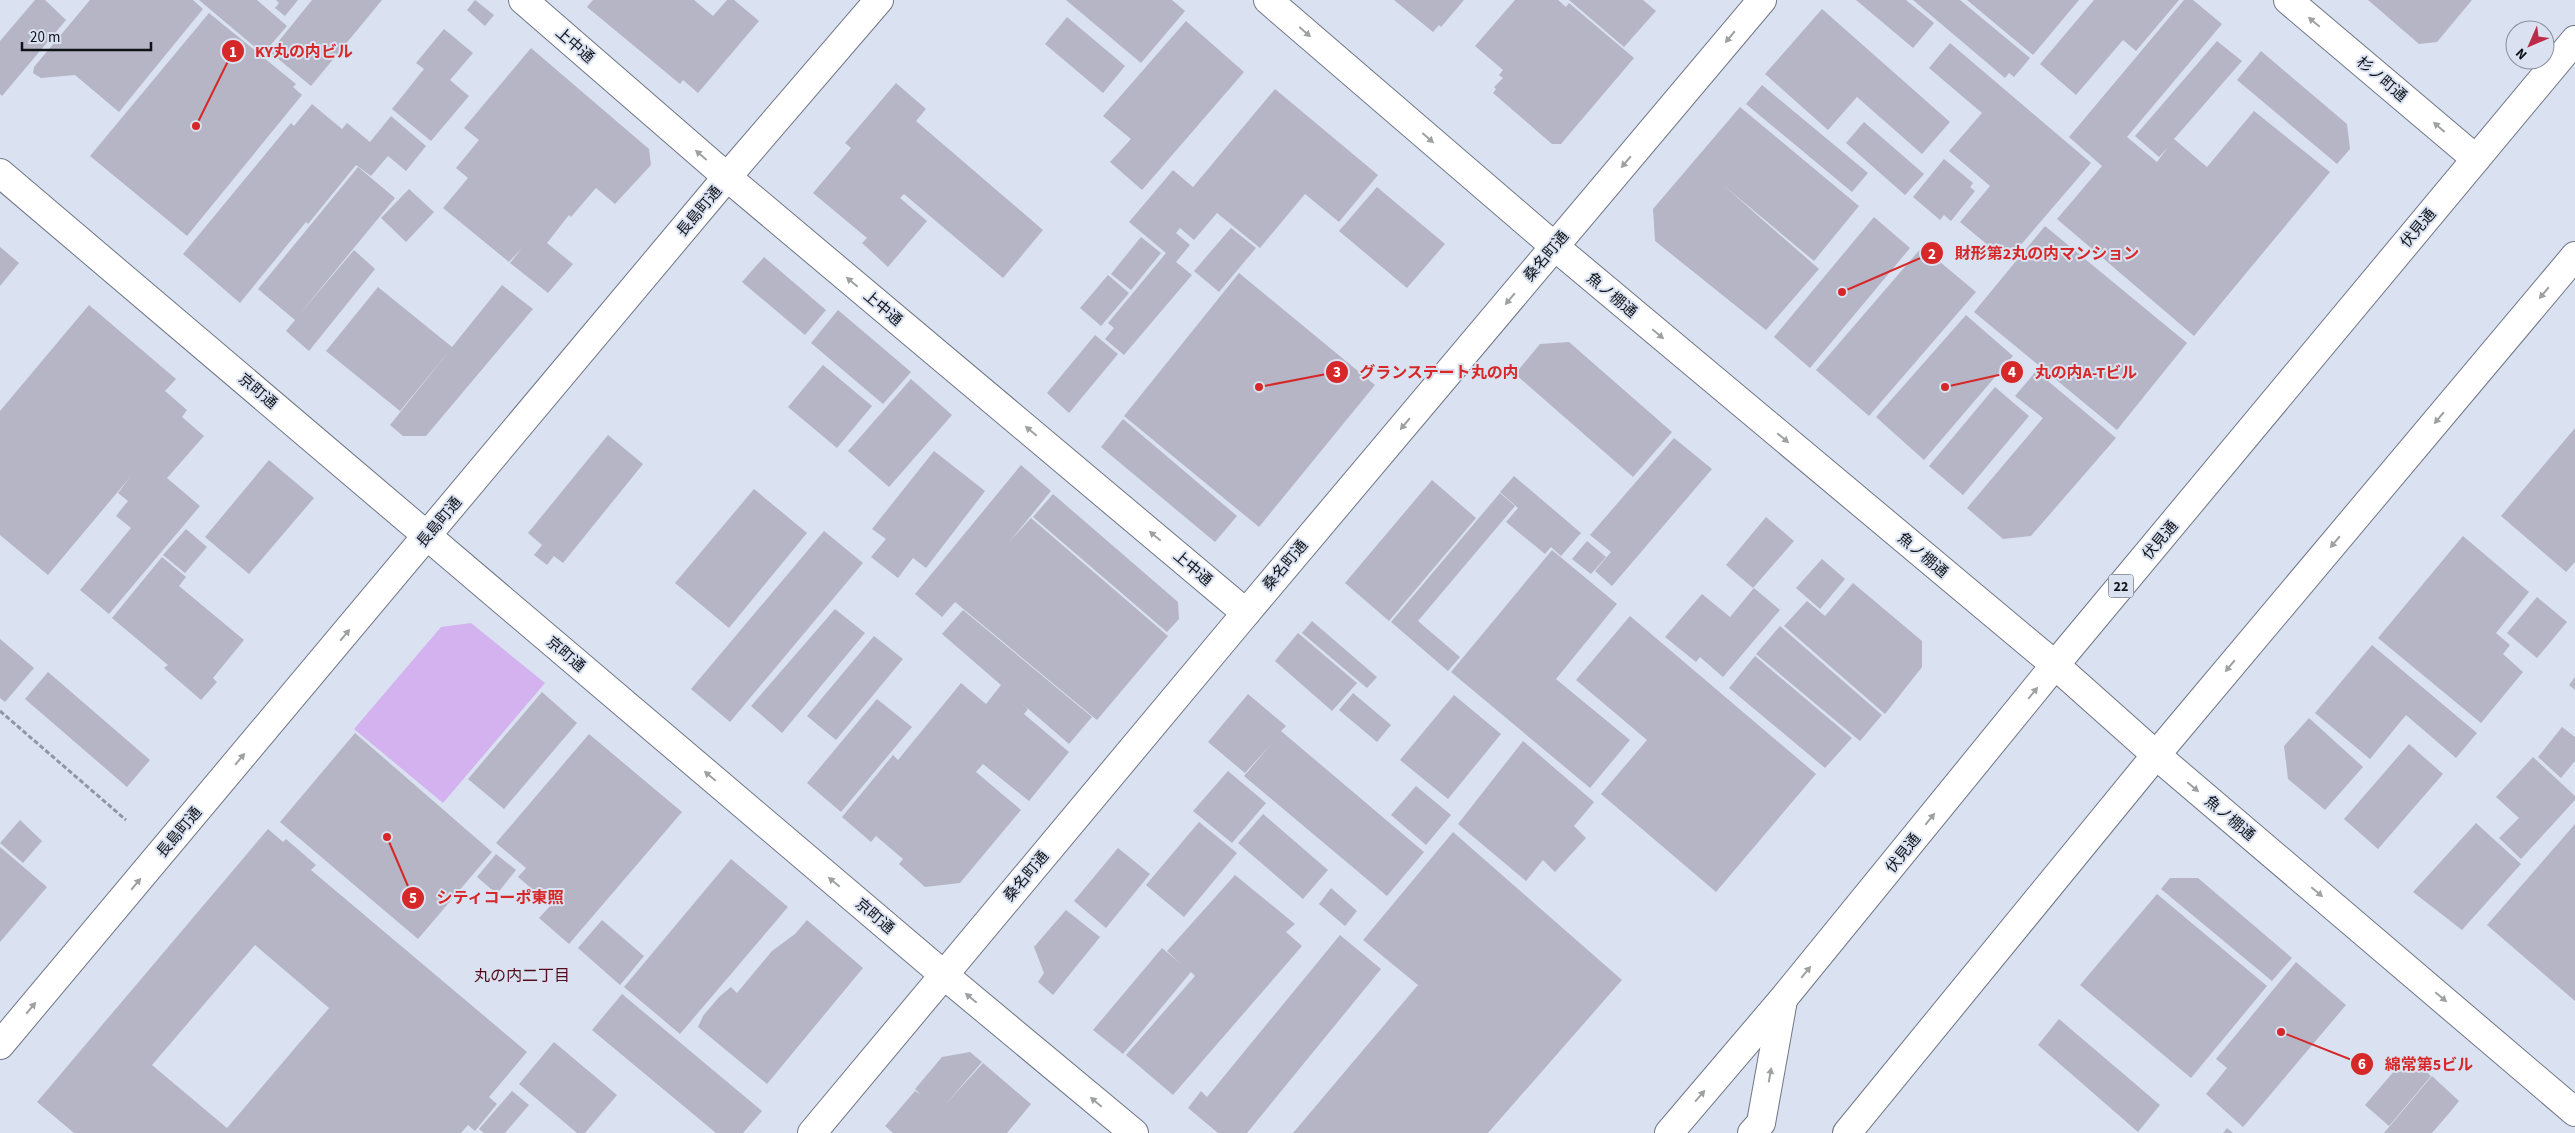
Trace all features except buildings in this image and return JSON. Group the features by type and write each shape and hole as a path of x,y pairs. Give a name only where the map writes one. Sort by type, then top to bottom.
{"main road":[{"name":"上中通","path":"523,0 727,177 1246,612"},
{"name":"長島町通","path":"0,1046 727,177 879,0"},
{"name":"魚ノ棚通","path":"1268,0 1554,246 2055,665 2156,755 2575,1112"},
{"name":"桑名町通","path":"812,1133 1246,612 1762,0"},
{"name":"杉ノ町通","path":"2288,0 2476,159"},
{"name":"伏見通","path":"1669,1133 1784,999 2055,665 2575,40"},
{"name":"京町通","path":"0,173 944,975 1134,1133"},
{"path":"1847,1133 2156,755 2575,256"},
{"path":"1762,1130 1784,999"}],"path":[{"path":"0,711 126,820"}],"shaded area":[{"path":"471,623 545,683 443,803 354,729 441,627"}],"place":[{"name":"KY丸の内ビル","path":"196,126"},
{"name":"財形第2丸の内マンション","path":"1842,292"},
{"name":"グランステート丸の内","path":"1259,387"},
{"name":"丸の内A-Tビル","path":"1945,387"},
{"name":"シティコーポ東照","path":"387,837"},
{"name":"綿常第5ビル","path":"2281,1032"}],"district":[{"name":"丸の内二丁目","path":"522,975"}]}
